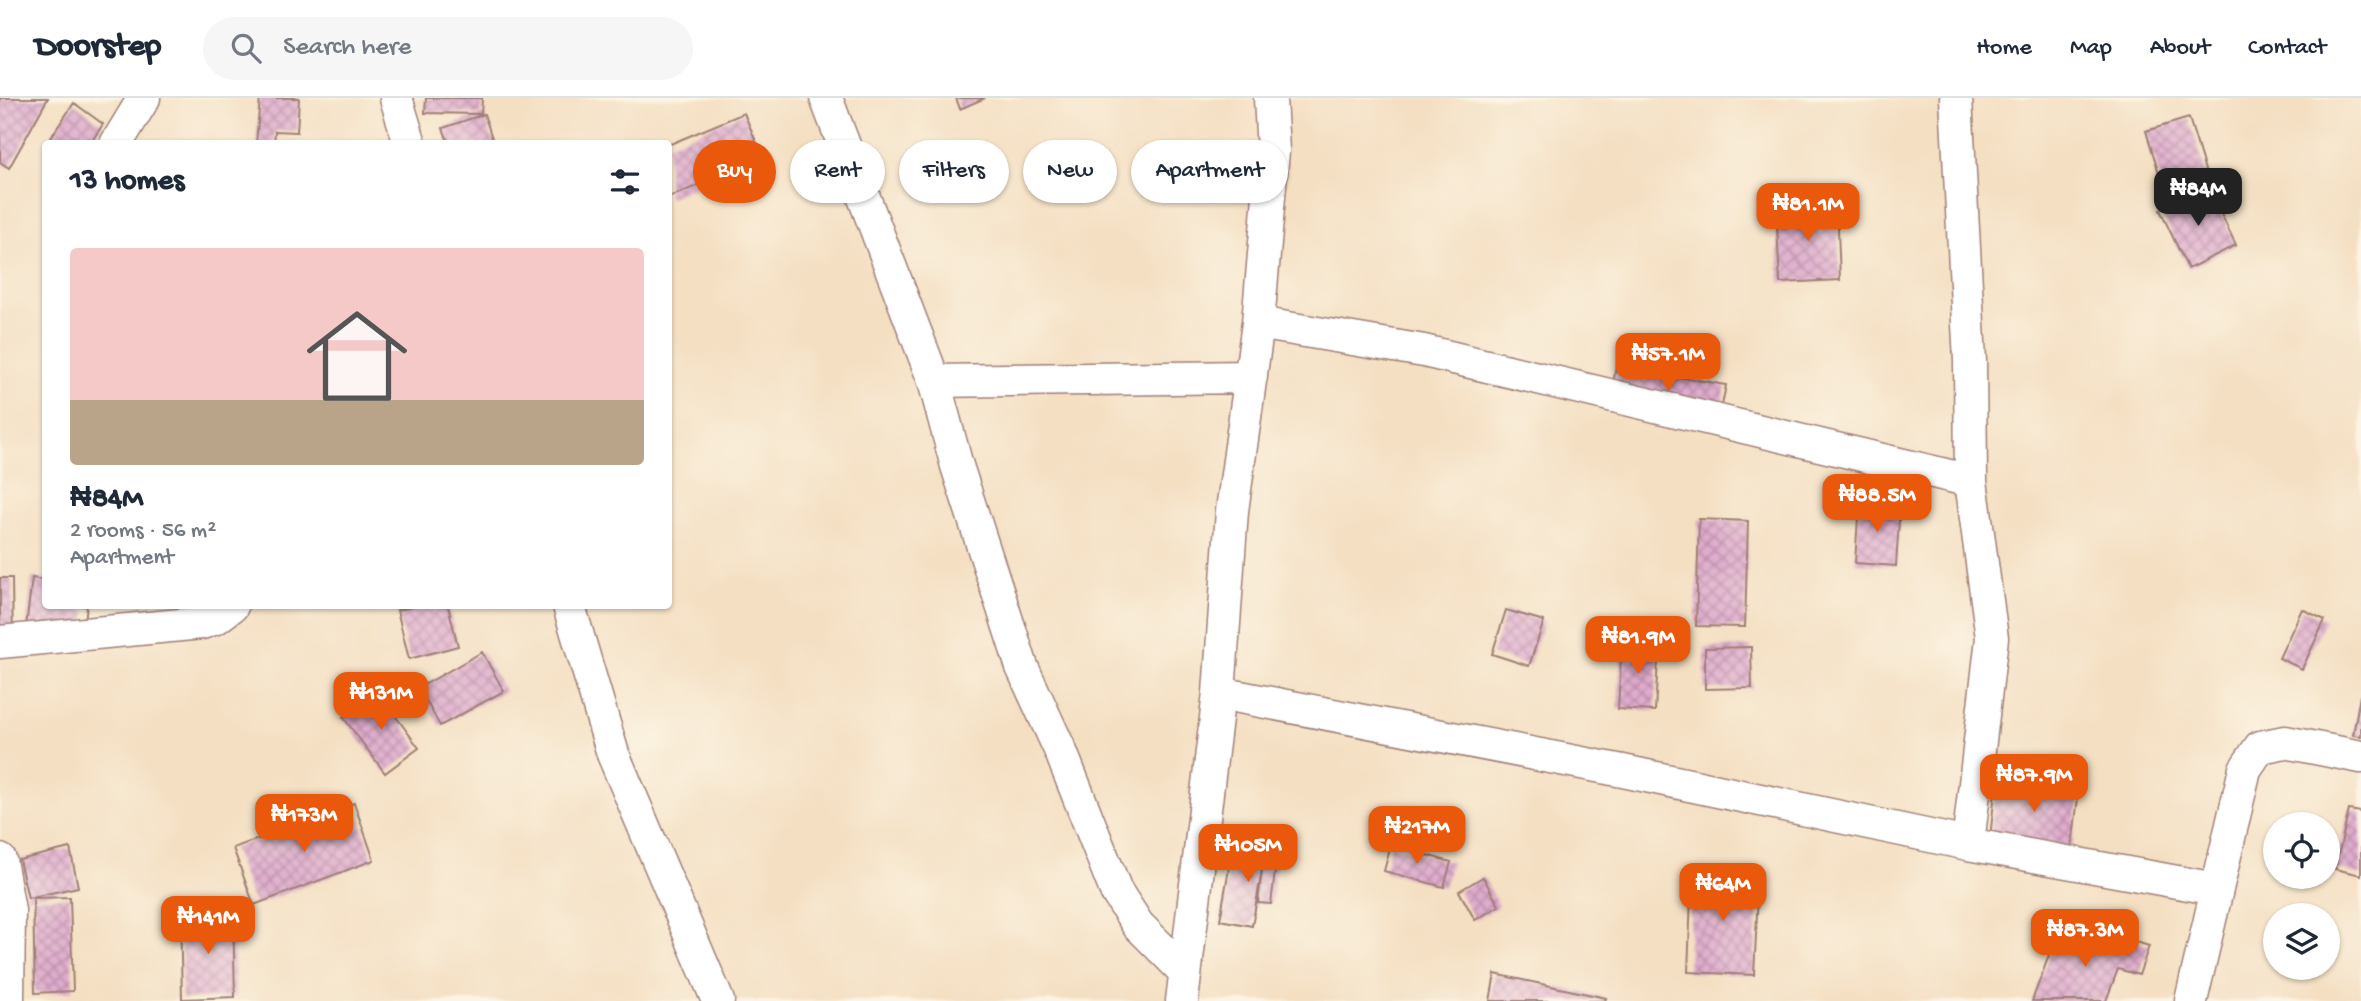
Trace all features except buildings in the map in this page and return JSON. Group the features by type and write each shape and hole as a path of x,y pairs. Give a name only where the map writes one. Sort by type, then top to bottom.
{"street":[{"path":"118,140 144,98"},
{"path":"396,98 409,140"},
{"path":"827,98 934,382 957,466 1022,667 1061,752 1097,849 1116,891 1183,986"},
{"path":"1183,986 1219,693 1232,511 1258,323 1273,151 1270,98"},
{"path":"1956,98 1970,361 1971,481 1992,638 1968,844"},
{"path":"1258,323 1424,351 1971,481"},
{"path":"934,382 1251,377"},
{"path":"0,642 202,623 216,618 228,609"},
{"path":"570,609 613,754 718,1001"},
{"path":"1219,693 1623,771 1968,844 2216,888"},
{"path":"2191,1001 2245,769 2260,747 2285,742 2361,757"},
{"path":"0,860 9,910 8,1001"}]}
